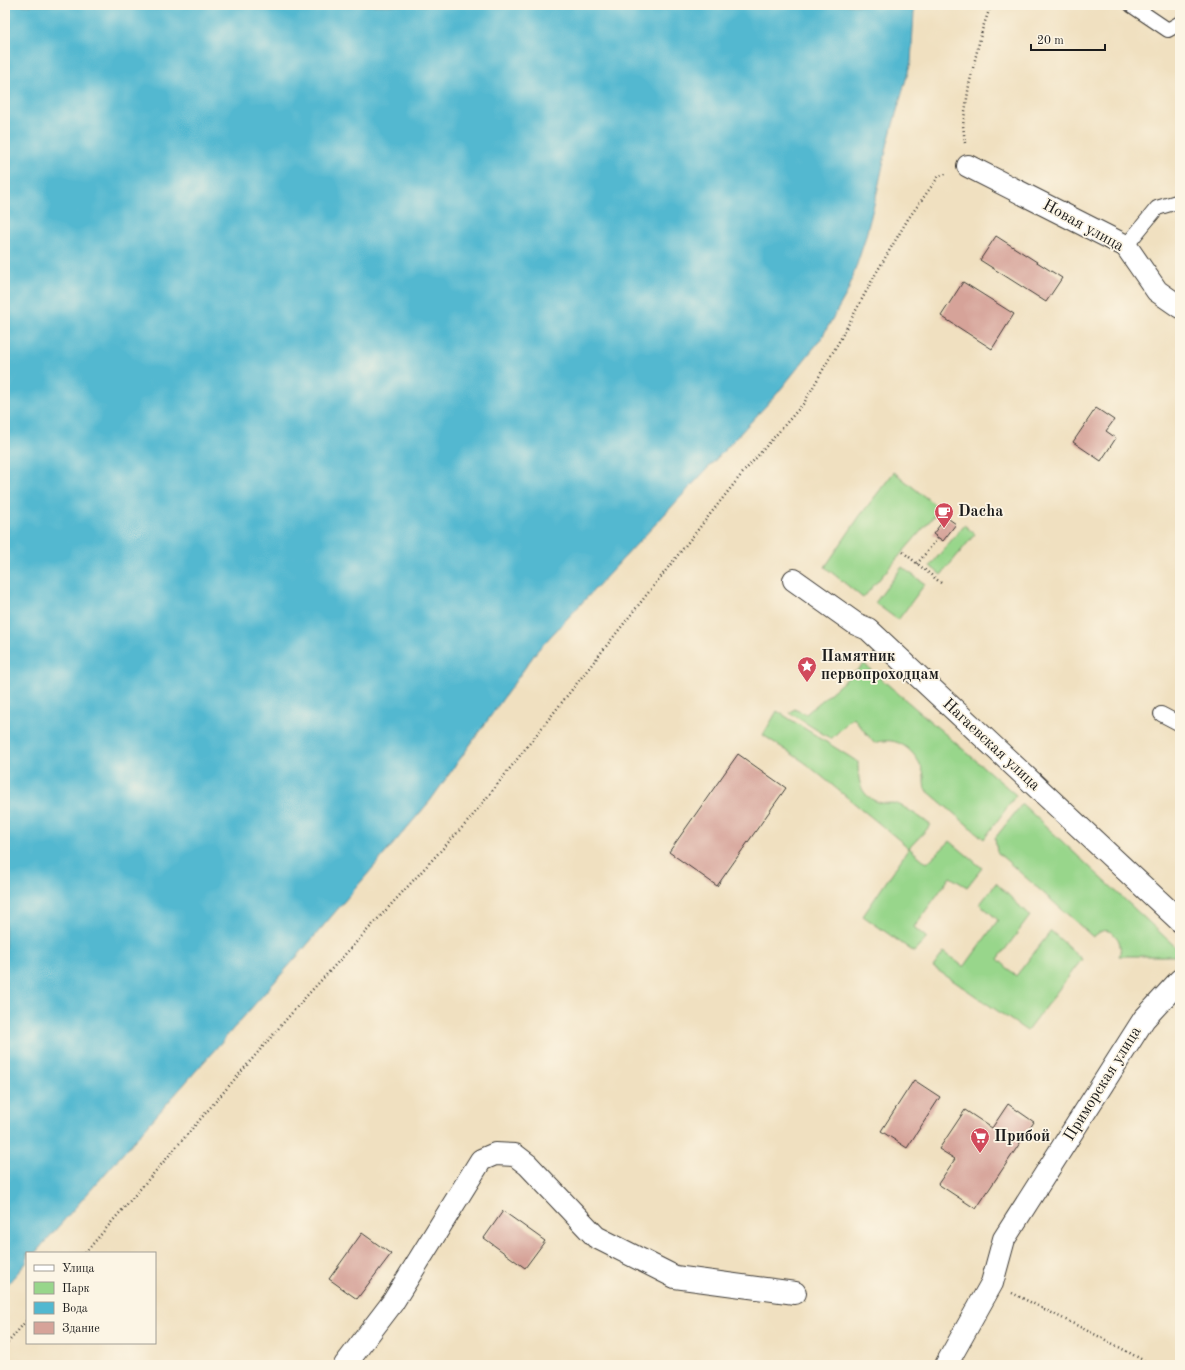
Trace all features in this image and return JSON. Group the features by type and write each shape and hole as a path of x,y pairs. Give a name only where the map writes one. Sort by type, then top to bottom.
{"street":[{"name":"Новая улица","path":"968,166 1126,246 1157,291 1180,307"},
{"name":"Нагаевская улица","path":"794,580 856,624 868,629 1180,921"},
{"name":"Приморская улица","path":"946,1365 992,1283 1004,1239 1144,1019 1180,980"},
{"path":"345,1365 393,1302 481,1160 494,1154 515,1155 528,1166 596,1237 675,1277 795,1293"}],"lane":[{"path":"1131,5 1168,30 1180,23"},
{"path":"1126,246 1157,208 1180,201"},
{"path":"1161,714 1180,724"}],"path":[{"path":"968,166 963,125 969,85 978,44 991,5"},
{"path":"86,1252 303,1000 470,819 741,475 804,403 908,219 939,176"},
{"path":"917,564 938,538"},
{"path":"903,552 941,583"},
{"path":"992,1283 1102,1338 1152,1365"},
{"path":"5,1346 26,1321"}],"green space":[{"path":"894,472 940,509 863,598 825,567 859,517"},
{"path":"964,525 975,534 941,575 930,566"},
{"path":"902,567 925,584 898,620 875,603"},
{"path":"864,664 1016,795 984,839 925,789 922,769 915,756 904,746 891,741 874,743 853,717 831,739 790,713 794,709 806,714"},
{"path":"777,711 858,762 860,782 865,793 869,797 882,803 893,803 900,805 931,825 909,848 804,762 763,735"},
{"path":"1022,804 1180,951 1175,956 1119,956 1120,943 1114,934 1105,930 1093,937 997,852 995,838"},
{"path":"950,841 982,868 967,887 950,877 914,927 927,938 914,952 863,916 909,848 927,863"},
{"path":"996,883 1030,916 998,959 1016,976 1051,931 1082,959 1027,1031 933,967 944,952 964,967 998,920 980,904"}],"water":[{"path":"5,5 916,5 914,12 911,62 888,142 864,243 848,291 821,339 776,395 537,651 430,801 301,952 36,1252 26,1252 26,1263 5,1287"}],"building":[{"path":"996,236 1062,278 1046,302 980,260"},
{"path":"963,282 1014,314 992,349 941,316"},
{"path":"1096,408 1114,420 1106,431 1116,438 1101,461 1073,442"},
{"name":"Dacha","path":"946,517 956,524 943,541 933,534"},
{"path":"738,754 786,788 717,886 669,852"},
{"path":"914,1080 940,1097 907,1148 881,1131"},
{"name":"Прибой","path":"1008,1104 1034,1122 976,1209 938,1184 955,1159 939,1149 965,1110 992,1128"},
{"path":"503,1211 545,1241 525,1268 484,1238"},
{"path":"362,1233 391,1254 357,1299 329,1279"}],"place":[{"name":"Dacha","path":"944,529"},
{"name":"Памятник первопроходцам","path":"807,683"},
{"name":"Прибой","path":"980,1154"}]}
